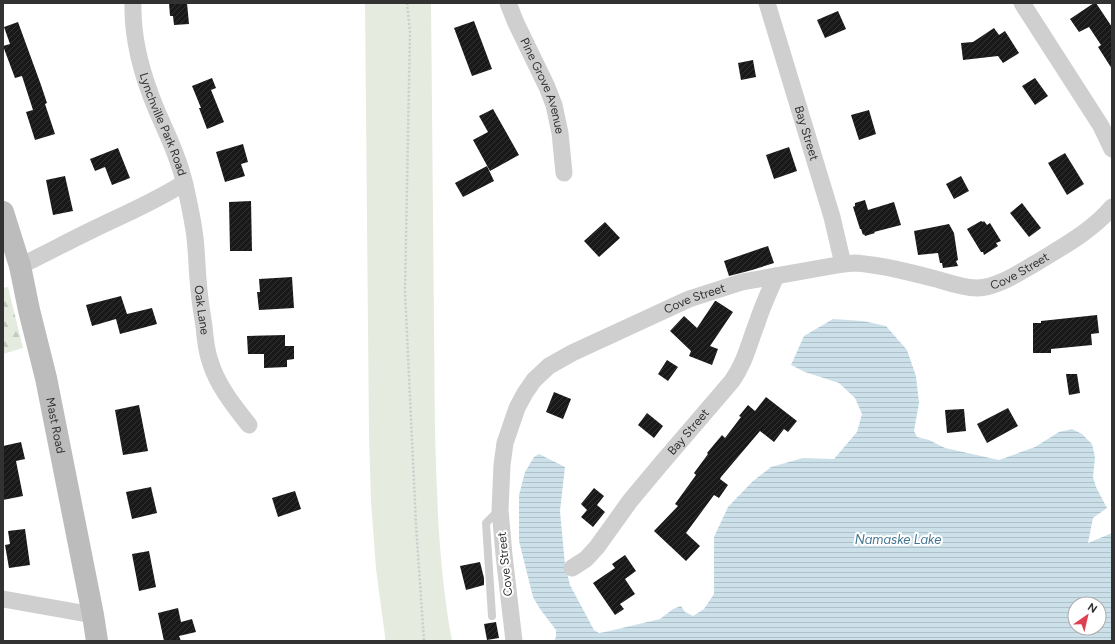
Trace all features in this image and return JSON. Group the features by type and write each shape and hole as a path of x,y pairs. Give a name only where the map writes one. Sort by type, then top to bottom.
{"main road":[{"name":"Mast Road","path":"3,212 20,266 46,378 97,641"}],"street":[{"name":"Lynchville Park Road","path":"20,266 155,200 184,183 174,148 157,110 139,57 135,33 133,3"},
{"name":"Pine Grove Avenue","path":"508,3 554,105 560,133 564,173"},
{"name":"Bay Street","path":"767,3 832,217 843,264"},
{"path":"1022,3 1101,126 1112,150"},
{"name":"Oak Lane","path":"184,183 195,239 206,348 219,383 249,425"},
{"name":"Cove Street","path":"514,641 500,510 502,465 505,443 517,408 534,380 549,366 572,353 689,299 742,282 855,263 902,271 964,286 977,288 987,287 1016,274 1070,242 1100,219 1112,207"},
{"name":"Bay Street","path":"572,568 586,559 597,547 635,495 739,371 776,276"},
{"path":"3,599 93,615"}],"lane":[{"path":"492,616 486,522 500,510"}],"path":[{"path":"407,3 410,32 405,291 416,525 424,641"}],"green space":[{"path":"365,3 431,3 435,433 441,563 452,641 385,641 376,569 371,501"},
{"path":"8,287 23,348 3,354 3,288"}],"water":[{"name":"Namaske Lake","path":"833,319 863,321 886,326 907,350 916,376 919,403 914,431 917,437 929,440 945,448 999,460 1035,447 1059,432 1072,429 1082,434 1092,444 1095,457 1093,477 1096,487 1107,508 1093,518 1088,543 1112,533 1112,641 554,641 556,637 556,630 533,597 519,541 519,495 525,472 534,457 539,454 565,467 560,511 565,565 570,585 594,630 599,633 605,632 660,619 673,609 681,606 685,612 693,616 704,609 714,594 714,537 728,507 753,481 771,467 803,458 834,459 857,432 862,414 855,398 839,383 805,372 791,365 804,336"}],"building":[{"path":"169,3 187,3 189,24 174,25 173,16 170,16"},
{"path":"1096,3 1112,27 1112,69 1098,47 1101,45 1089,27 1079,32 1070,19"},
{"path":"838,11 846,29 825,38 817,20"},
{"path":"474,21 492,69 472,76 454,28"},
{"path":"18,22 47,103 45,104 55,134 35,140 26,112 33,110 22,76 15,78 3,46 10,44 4,27"},
{"path":"994,28 999,35 1005,31 1019,53 1003,63 998,56 963,60 961,43 973,42"},
{"path":"753,60 756,77 741,80 738,63"},
{"path":"212,78 216,88 211,90 224,122 207,129 199,108 201,108 192,86"},
{"path":"1035,78 1048,96 1035,105 1022,86"},
{"path":"493,109 519,155 490,171 473,140 488,132 479,116"},
{"path":"869,110 876,134 859,140 851,115"},
{"path":"243,144 248,162 241,164 245,176 225,182 216,152"},
{"path":"789,147 797,171 774,179 766,155"},
{"path":"118,148 130,178 112,185 105,167 95,171 90,159"},
{"path":"1065,153 1084,184 1067,195 1048,163"},
{"path":"487,166 494,181 463,197 455,183"},
{"path":"65,176 73,211 53,215 46,180"},
{"path":"961,176 969,191 954,199 946,184"},
{"path":"865,200 868,210 894,202 901,225 865,236 864,234 863,235 853,207 855,206 855,203"},
{"path":"251,201 252,251 230,251 229,202"},
{"path":"1022,203 1041,228 1029,237 1010,213"},
{"path":"981,221 984,221 987,225 990,223 1001,241 996,243 998,246 984,255 967,229"},
{"path":"605,222 620,238 599,257 584,241"},
{"path":"949,224 954,233 958,260 956,261 958,266 943,268 942,263 940,263 938,253 918,255 914,231"},
{"path":"768,246 774,263 729,276 724,261"},
{"path":"292,277 294,308 259,310 257,292 260,292 259,279"},
{"path":"121,296 127,314 152,308 157,324 120,334 116,319 92,326 86,305"},
{"path":"715,301 733,312 710,346 718,349 712,365 689,356 691,351 670,331 684,316 697,328"},
{"path":"1097,315 1099,333 1091,334 1092,345 1051,349 1051,353 1033,353 1033,323"},
{"path":"285,335 285,346 294,346 294,359 287,360 287,367 264,368 264,354 248,354 247,336"},
{"path":"667,360 678,367 668,381 658,374"},
{"path":"1066,374 1077,374 1080,393 1069,395"},
{"path":"554,392 571,399 563,419 546,412"},
{"path":"766,397 797,421 788,432 784,429 774,442 760,431 721,477 720,479 728,485 719,498 714,495 686,533 700,546 686,561 654,531 678,506 675,504 696,475 694,473 708,454 707,453 722,435 725,438 748,405 755,411"},
{"path":"139,405 148,451 123,455 115,410"},
{"path":"1008,408 1018,426 987,443 977,424"},
{"path":"964,409 966,431 947,433 945,410"},
{"path":"647,413 663,426 654,438 638,425"},
{"path":"21,442 25,459 16,461 23,496 3,500 3,446"},
{"path":"151,487 157,513 132,519 126,492"},
{"path":"594,488 604,496 597,505 605,512 593,527 581,517 587,510 581,504"},
{"path":"295,491 301,509 278,517 272,498"},
{"path":"25,529 30,565 9,568 5,545 10,544 8,531"},
{"path":"149,551 156,587 139,591 132,554"},
{"path":"625,555 636,571 625,579 635,594 620,604 624,609 615,615 593,583 615,568 612,564"},
{"path":"480,562 484,585 466,590 460,566"},
{"path":"178,608 181,622 192,619 196,632 179,636 181,641 164,641 158,613"},
{"path":"496,622 499,638 487,640 484,624"}]}
